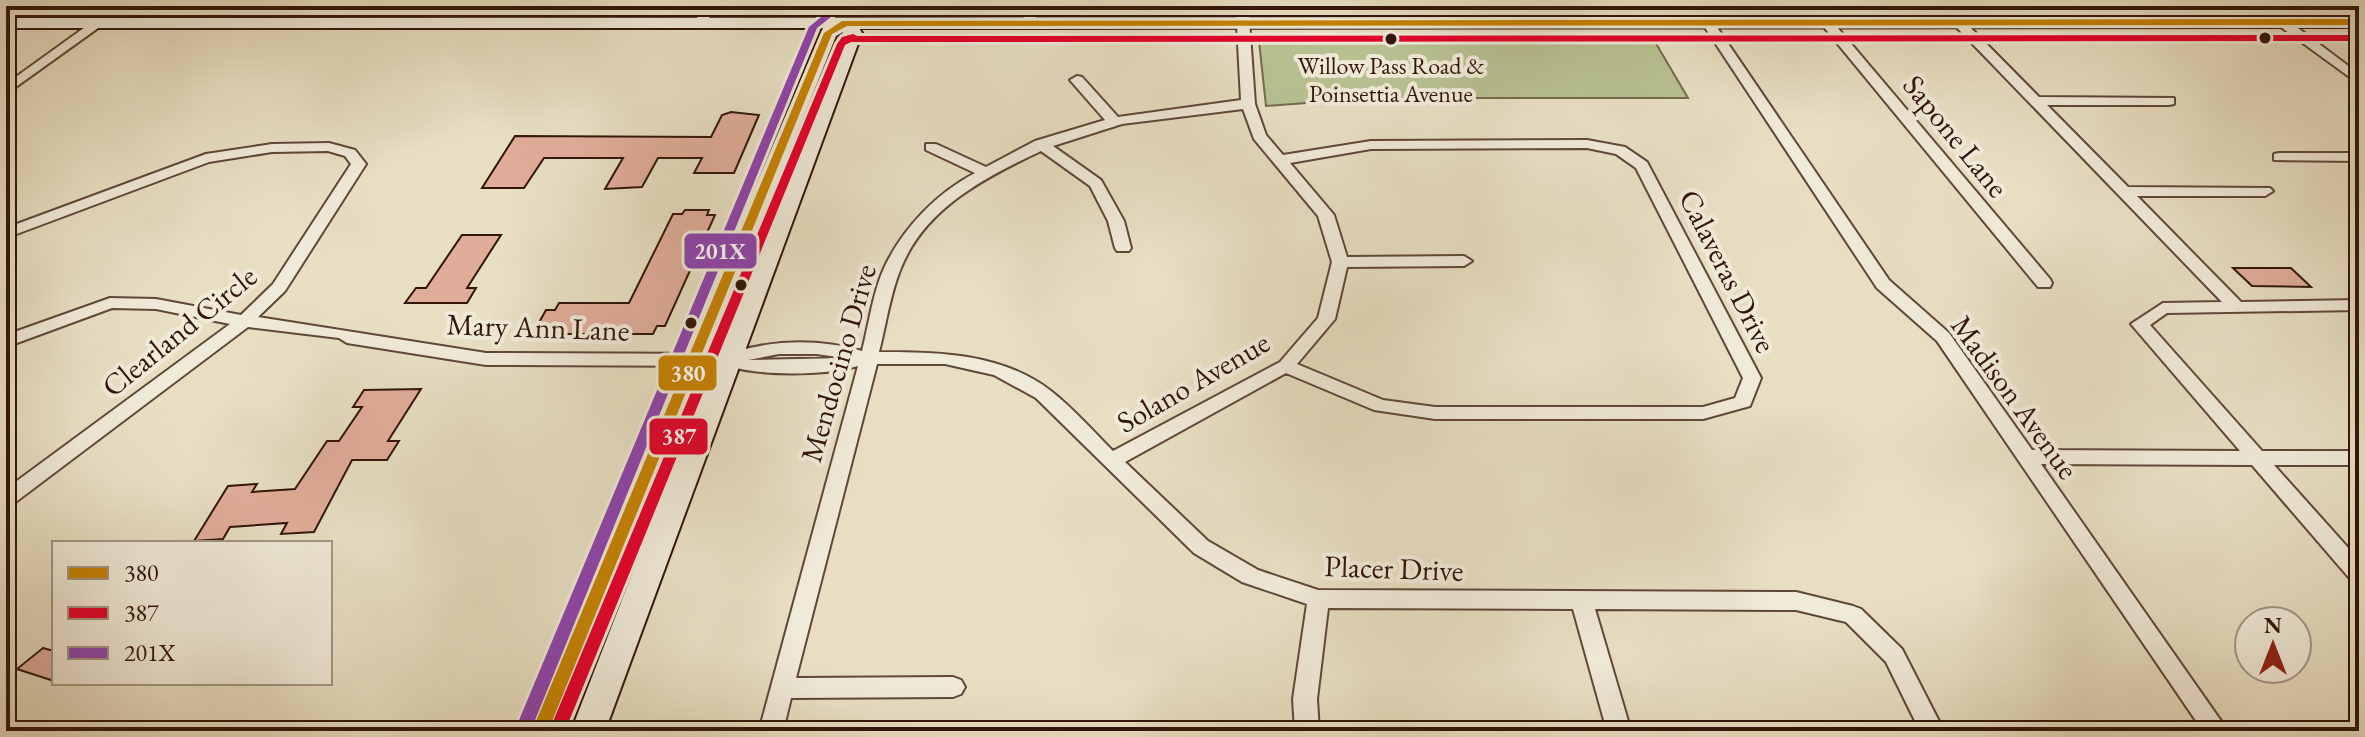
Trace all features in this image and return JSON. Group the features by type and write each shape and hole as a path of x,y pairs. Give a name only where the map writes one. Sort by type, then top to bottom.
{"main road":[{"path":"6,23 704,14 845,23 1031,15 1442,15 1649,24 2359,22"},
{"path":"588,731 853,33 845,23"},
{"path":"540,731 828,33 845,23"}],"street":[{"path":"1638,6 1649,24"},
{"path":"1942,6 2235,305"},
{"path":"2154,6 2173,22"},
{"path":"1243,15 1248,104 1259,136 1326,215 1340,262 1464,261"},
{"path":"2282,22 2359,80"},
{"path":"6,77 90,23"},
{"path":"6,90 90,23"},
{"name":"Madison Avenue","path":"1708,23 1883,284 1943,337 2216,731"},
{"name":"Sapone Lane","path":"1827,23 2044,283"},
{"path":"1077,80 1113,120"},
{"path":"2036,101 2169,101"},
{"name":"Mendocino Drive","path":"771,731 893,267 916,230 949,196 1040,144 1113,120 1176,110 1248,104"},
{"name":"Calaveras Drive","path":"1279,160 1371,145 1408,143 1587,144 1620,150 1642,165 1752,378 1743,402 1703,413 1435,413 1381,406 1332,388 1286,366"},
{"path":"1040,144 1096,183 1116,221 1123,248"},
{"name":"Clearland Circle","path":"6,233 206,158 272,148 329,147 350,153 359,164 279,287 245,321 6,499"},
{"path":"931,147 987,173"},
{"path":"2279,157 2359,157"},
{"path":"2126,192 2265,191"},
{"name":"Solano Avenue","path":"1112,460 1286,366 1326,319 1340,262"},
{"name":"Mary Ann Lane","path":"6,341 110,303 156,304 486,359 728,360"},
{"path":"2359,305 2163,308 2140,324 2359,574"},
{"name":"Placer Drive","path":"728,360 749,366 840,365 867,358 945,358 999,370 1043,394 1201,547 1250,576 1318,599 1796,601 1853,615 1894,656 1932,731"},
{"path":"2024,457 2359,458"},
{"path":"1307,731 1305,699 1318,599"},
{"path":"1582,602 1619,731"},
{"path":"782,688 953,687"}],"green space":[{"path":"1272,35 1651,35 1688,98 1372,98 1266,106 1259,41"}],"building":[{"path":"731,112 759,115 734,173 694,173 702,158 658,158 642,187 605,189 623,158 544,158 524,188 482,188 515,136 711,137 722,115"},
{"path":"685,210 709,210 707,215 715,215 665,326 657,326 653,334 541,334 544,328 536,328 546,310 555,310 559,303 629,303 673,214 682,214"},
{"path":"462,235 501,235 467,288 476,288 467,303 405,303 416,288 426,288"},
{"path":"2233,268 2291,268 2311,287 2252,286"},
{"path":"421,389 388,441 399,441 387,460 352,460 314,532 281,534 287,523 230,527 223,539 194,541 228,486 257,484 252,492 295,489 327,441 339,441 362,407 353,407 364,390"},
{"path":"43,648 52,650 52,680 17,669"}],"transit line":[{"name":"201X","path":"6,7 845,7"},
{"name":"201X","path":"525,725 813,27 837,9"},
{"name":"380","path":"845,23 2359,22"},
{"name":"380","path":"540,731 828,33 845,23"},
{"name":"387","path":"557,731 841,44 853,37"},
{"name":"387","path":"845,39 2359,38"}],"place":[{"name":"Willow Pass Road & Poinsettia Avenue","path":"1391,39"}]}
